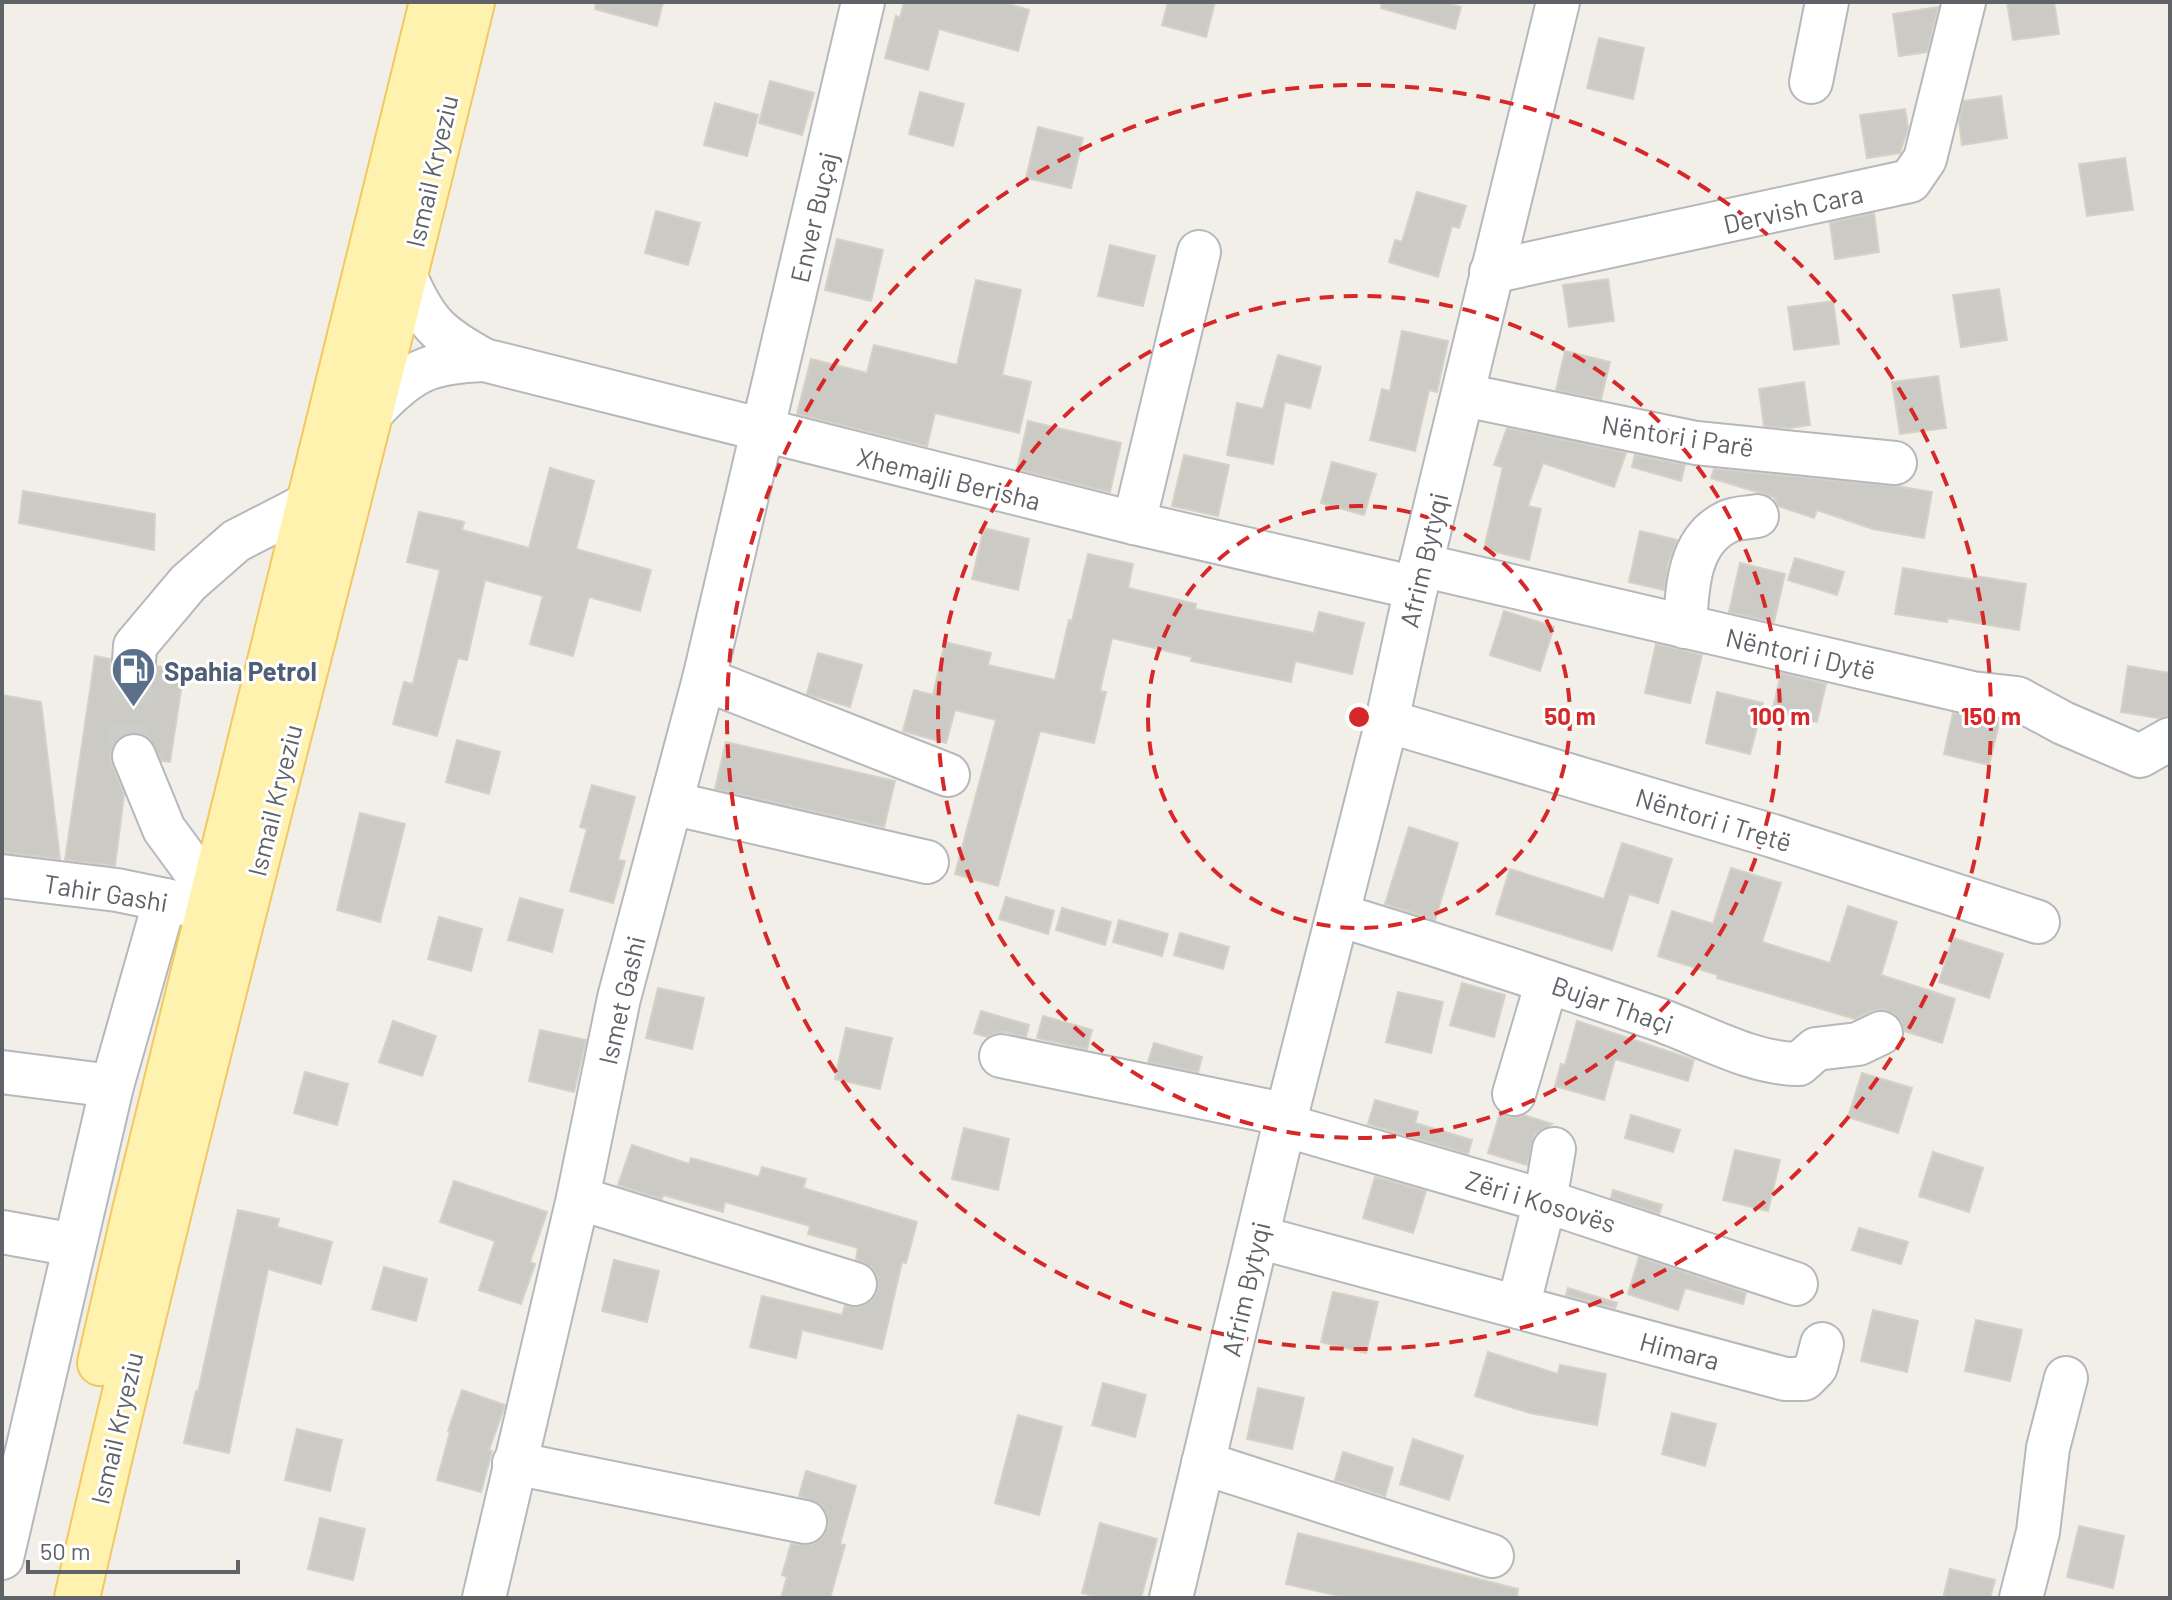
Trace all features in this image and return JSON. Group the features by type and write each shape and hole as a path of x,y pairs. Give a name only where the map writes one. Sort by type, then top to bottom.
{"main road":[{"name":"Ismail Kryeziu","path":"77,1598 138,1330 223,901 308,504 432,2"},
{"name":"Ismail Kryeziu","path":"46,1598 135,1211 223,901 372,412 472,2"}],"street":[{"name":"Enver Buçaj","path":"763,432 863,2"},
{"path":"1811,82 1827,2"},
{"name":"Dervish Cara","path":"1491,272 1910,181 1925,159 1964,2"},
{"name":"Afrim Bytyqi","path":"1171,1598 1286,1120 1387,721 1418,576 1464,395 1491,272 1562,3"},
{"path":"1134,523 1199,252"},
{"name":"Xhemajli Berisha","path":"406,277 420,310 452,343 484,360 1134,523 1418,576"},
{"name":"Xhemajli Berisha","path":"372,412 397,385 423,370 447,362 484,360"},
{"name":"Nëntori i Parë","path":"1464,395 1696,443 1895,463"},
{"name":"Ismet Gashi","path":"484,1598 578,1198 619,998 704,679 763,432"},
{"path":"134,662 135,646 188,583 236,541 308,504"},
{"path":"1685,627 1688,586 1699,545 1725,522 1757,516"},
{"name":"Nëntori i Dytë","path":"1418,576 1685,627 1972,693 2017,698 2063,723 2140,756 2170,739"},
{"path":"704,679 948,775"},
{"name":"Nëntori i Tretë","path":"1387,721 1773,836 2038,922"},
{"path":"134,756 164,829 194,870 223,901"},
{"path":"671,803 927,862"},
{"name":"Tahir Gashi","path":"2,876 117,890 165,900 223,901"},
{"path":"2,1558 18,1415 74,1245 112,1086 165,900"},
{"name":"Bujar Thaçi","path":"1339,915 1547,982 1776,1064 1799,1064 1816,1049 1858,1044 1881,1033"},
{"path":"1514,1094 1547,982"},
{"path":"1001,1056 1286,1120"},
{"path":"2,1072 112,1086"},
{"name":"Zëri i Kosovës","path":"1286,1120 1796,1284"},
{"path":"1518,1307 1545,1201 1554,1149"},
{"path":"578,1198 855,1284"},
{"path":"2,1232 74,1245"},
{"name":"Himara","path":"1258,1237 1785,1379 1804,1379 1816,1367 1822,1344"},
{"path":"2021,1598 2038,1532 2048,1448 2066,1378"},
{"path":"514,1463 805,1522"},
{"path":"1203,1463 1492,1556"}],"building":[{"path":"596,2 663,2 657,26 595,9"},
{"path":"904,2 1002,2 1029,10 1018,51 939,29 928,70 885,58 896,16 900,18"},
{"path":"1168,2 1215,2 1206,37 1162,25"},
{"path":"1382,2 1442,2 1461,7 1455,29 1381,8"},
{"path":"2007,2 2054,2 2059,34 2013,40"},
{"path":"1938,7 1927,52 1899,56 1893,14"},
{"path":"1599,38 1644,48 1633,99 1587,88"},
{"path":"770,81 814,93 802,135 759,123"},
{"path":"920,92 964,104 953,146 909,134"},
{"path":"2001,96 2007,138 1962,145 1959,122 1964,101"},
{"path":"715,103 758,115 747,156 704,145"},
{"path":"1905,109 1908,128 1900,153 1867,158 1860,115"},
{"path":"1038,127 1083,138 1071,188 1026,178"},
{"path":"2125,158 2133,210 2087,216 2079,164"},
{"path":"1417,192 1466,206 1459,228 1452,226 1438,277 1389,262 1395,240 1402,242"},
{"path":"656,211 700,223 688,265 645,253"},
{"path":"1874,213 1879,252 1835,259 1830,223"},
{"path":"837,239 883,250 871,301 825,290"},
{"path":"1110,245 1155,256 1143,306 1098,296"},
{"path":"1608,279 1614,321 1569,327 1563,285"},
{"path":"976,280 1021,290 1002,375 1031,382 1019,433 935,413 927,446 797,414 811,359 867,373 874,345 957,365"},
{"path":"1999,289 2007,340 1961,347 1953,295"},
{"path":"1833,301 1839,344 1794,350 1788,307"},
{"path":"1402,331 1448,341 1437,392 1429,390 1415,451 1370,440 1382,389 1390,391"},
{"path":"1565,351 1610,362 1601,399 1556,390"},
{"path":"1278,355 1321,367 1310,408 1285,402 1273,464 1227,455 1237,403 1263,409"},
{"path":"1938,376 1946,428 1900,434 1892,382"},
{"path":"1804,382 1810,425 1789,428 1764,426 1759,389"},
{"path":"1028,421 1121,443 1110,492 1017,469"},
{"path":"1507,428 1626,453 1614,487 1543,463 1528,506 1541,509 1529,560 1484,549 1503,467 1494,465"},
{"path":"1184,455 1229,465 1218,516 1172,506"},
{"path":"1635,455 1685,465 1681,481 1632,467"},
{"path":"1332,462 1376,474 1364,515 1321,503"},
{"path":"550,468 594,481 576,549 651,570 640,611 589,597 573,656 530,644 543,596 485,580 467,660 458,658 437,736 393,724 404,682 413,684 440,570 407,562 419,512 464,522 462,530 529,548"},
{"path":"1714,469 1932,492 1924,538 1873,529 1817,510 1814,518 1778,506 1774,497 1711,478"},
{"path":"23,491 155,514 154,550 19,523"},
{"path":"984,528 1029,539 1018,590 972,579"},
{"path":"1640,531 1677,540 1668,563 1664,590 1629,582"},
{"path":"1088,554 1133,564 1128,588 1196,604 1195,609 1314,633 1319,612 1364,623 1352,674 1295,661 1291,682 1191,661 1192,657 1112,638 1100,691 1106,692 1094,743 1040,731 998,886 955,874 996,720 955,710 946,743 903,731 914,690 933,695 945,642 991,653 988,665 1055,680"},
{"path":"1795,558 1844,572 1837,595 1788,580"},
{"path":"1740,563 1785,574 1774,622 1729,612"},
{"path":"1903,568 1974,580 1975,576 2026,584 2019,630 1948,618 1947,622 1895,614"},
{"path":"1504,611 1554,627 1540,671 1490,655"},
{"path":"1656,644 1702,655 1690,703 1645,693"},
{"path":"818,653 862,665 850,707 807,694"},
{"path":"95,656 110,659 113,673 120,681 132,686 145,683 153,676 157,666 184,670 170,762 162,761 149,738 138,732 124,734 110,752 124,795 115,866 65,860"},
{"path":"2128,666 2170,673 2170,715 2158,718 2121,712"},
{"path":"1781,673 1826,684 1817,722 1772,712"},
{"path":"1717,692 1763,703 1750,754 1706,743"},
{"path":"2,695 41,702 60,859 2,852"},
{"path":"1953,713 2000,720 1989,765 1944,754"},
{"path":"457,740 500,752 489,794 446,782"},
{"path":"726,742 895,781 884,827 715,789"},
{"path":"592,785 635,797 618,860 625,861 613,903 570,891 587,829 580,827"},
{"path":"360,813 405,824 380,922 337,910"},
{"path":"1409,827 1458,843 1435,920 1385,904"},
{"path":"1622,843 1672,859 1658,903 1629,894 1612,950 1496,914 1510,869 1604,899"},
{"path":"1731,868 1781,883 1762,942 1830,963 1848,906 1897,922 1881,975 1955,999 1942,1043 1904,1031 1902,1022 1895,1014 1884,1009 1855,1019 1717,978 1718,975 1658,956 1672,911 1713,924"},
{"path":"1006,897 1054,911 1048,934 999,919"},
{"path":"520,898 563,910 552,952 508,940"},
{"path":"1062,908 1111,922 1105,945 1056,930"},
{"path":"439,917 482,929 471,971 428,959"},
{"path":"1119,920 1168,934 1162,956 1113,942"},
{"path":"1180,933 1229,947 1223,969 1174,955"},
{"path":"1953,938 2003,954 1989,998 1939,982"},
{"path":"1462,983 1505,995 1494,1037 1450,1025"},
{"path":"658,988 704,998 692,1049 646,1038"},
{"path":"1398,992 1443,1002 1431,1053 1386,1042"},
{"path":"981,1011 1029,1025 1026,1037 1005,1032 987,1037 974,1033"},
{"path":"1043,1016 1092,1030 1087,1049 1037,1038"},
{"path":"393,1021 436,1036 422,1076 379,1062"},
{"path":"1577,1021 1694,1060 1688,1081 1615,1059 1604,1100 1555,1086 1561,1064 1565,1065"},
{"path":"846,1028 892,1038 880,1089 835,1079"},
{"path":"540,1030 586,1040 574,1092 529,1081"},
{"path":"1154,1043 1202,1057 1198,1072 1148,1062"},
{"path":"305,1072 348,1084 337,1125 294,1113"},
{"path":"1862,1073 1912,1088 1898,1133 1848,1117"},
{"path":"1375,1100 1418,1112 1415,1123 1472,1140 1468,1154 1368,1124"},
{"path":"1500,1113 1508,1117 1524,1115 1552,1124 1535,1134 1527,1165 1488,1153"},
{"path":"1631,1115 1680,1130 1673,1152 1625,1138"},
{"path":"964,1128 1009,1139 998,1190 952,1179"},
{"path":"632,1145 689,1164 691,1158 759,1177 762,1167 806,1179 803,1188 917,1222 906,1263 902,1262 882,1349 802,1330 796,1358 750,1347 762,1296 842,1315 845,1306 860,1307 872,1301 878,1290 878,1278 873,1268 856,1259 858,1248 808,1234 810,1226 725,1202 723,1212 663,1195 662,1199 618,1185"},
{"path":"1735,1150 1780,1160 1768,1211 1723,1200"},
{"path":"1933,1152 1983,1168 1969,1212 1919,1196"},
{"path":"1375,1177 1426,1191 1413,1233 1363,1218"},
{"path":"454,1181 547,1212 530,1262 535,1264 521,1304 479,1290 495,1241 440,1222"},
{"path":"1613,1190 1662,1205 1659,1214 1611,1198"},
{"path":"238,1210 279,1219 277,1227 332,1242 321,1284 268,1269 229,1453 184,1443"},
{"path":"1859,1228 1908,1242 1901,1264 1852,1250"},
{"path":"1639,1257 1746,1293 1743,1304 1685,1288 1678,1310 1628,1294"},
{"path":"614,1260 659,1271 647,1322 602,1311"},
{"path":"384,1267 427,1279 416,1321 372,1309"},
{"path":"1568,1288 1617,1303 1615,1308 1566,1295"},
{"path":"1333,1292 1378,1302 1366,1353 1321,1342"},
{"path":"1873,1310 1918,1321 1907,1372 1861,1361"},
{"path":"1976,1320 2022,1330 2010,1381 1965,1371"},
{"path":"1488,1352 1558,1374 1560,1365 1606,1374 1597,1425 1530,1413 1475,1396"},
{"path":"1103,1383 1146,1395 1135,1437 1092,1425"},
{"path":"1258,1388 1304,1398 1292,1449 1247,1439"},
{"path":"462,1390 505,1405 489,1450 492,1451 481,1492 437,1480 448,1431"},
{"path":"1672,1413 1716,1424 1705,1466 1662,1454"},
{"path":"1018,1415 1062,1427 1039,1515 995,1503"},
{"path":"297,1429 342,1440 330,1491 285,1480"},
{"path":"1413,1439 1463,1456 1449,1500 1400,1484"},
{"path":"1343,1452 1393,1468 1385,1496 1335,1480"},
{"path":"806,1471 856,1486 840,1544 845,1545 830,1598 781,1598 787,1577 782,1575 791,1544 813,1544 823,1537 829,1526 827,1514 821,1505 799,1496"},
{"path":"320,1518 365,1529 353,1580 308,1569"},
{"path":"1100,1523 1157,1539 1141,1598 1102,1598 1082,1593"},
{"path":"2079,1526 2124,1536 2113,1588 2067,1577"},
{"path":"1298,1533 1518,1589 1517,1598 1348,1598 1286,1584"},
{"path":"1950,1569 1995,1580 1990,1598 1943,1598"}],"tunnel":[{"path":"134,662 127,740 134,756"}],"place":[{"name":"Spahia Petrol","path":"133,709"}]}
